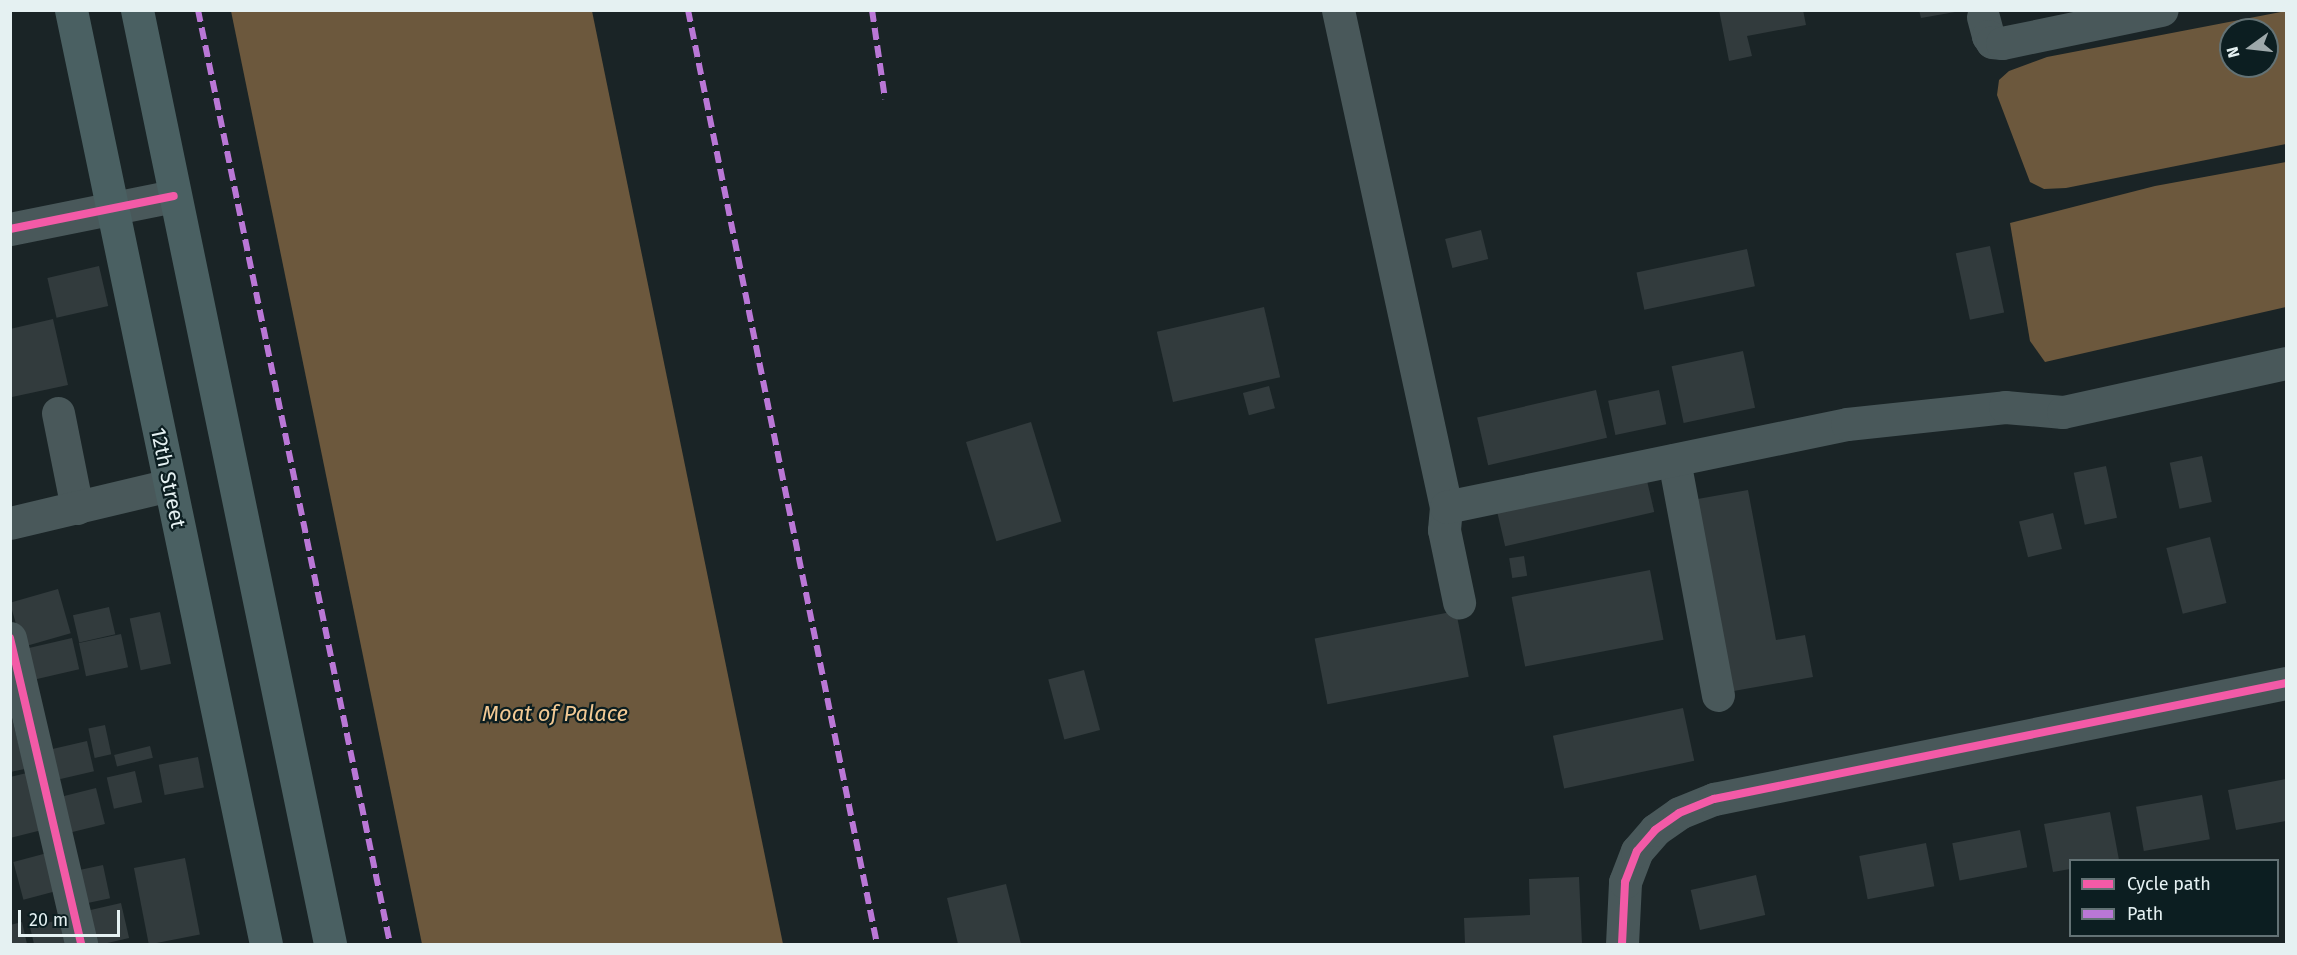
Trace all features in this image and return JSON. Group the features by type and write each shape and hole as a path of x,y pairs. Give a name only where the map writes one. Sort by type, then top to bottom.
{"main road":[{"name":"12th Street","path":"71,10 266,945"},
{"path":"137,10 330,945"}],"street":[{"path":"1338,10 1446,507 1444,530 1458,602"},
{"path":"1983,17 1992,42 2002,43 2162,10"},
{"path":"10,229 174,196"},
{"path":"1446,507 1847,424 2006,407 2064,412 2286,363"},
{"path":"58,412 77,508"},
{"path":"1674,460 1718,695"},
{"path":"10,523 169,485"},
{"path":"10,638 81,945"},
{"path":"1622,945 1625,882 1637,851 1655,830 1679,813 1714,800 2286,682"}],"water":[{"name":"Moat of Palace","path":"231,11 592,11 783,944 422,944"},
{"path":"2286,11 2286,144 2066,188 2044,189 2030,182 1997,95 1999,80 2009,71 2047,57 2219,24 2219,78 2279,78 2279,18 2250,18"},
{"path":"2286,162 2286,307 2045,362 2030,341 2010,223 2155,186"}],"building":[{"path":"1719,10 1803,10 1806,25 1747,36 1752,56 1729,61"},
{"path":"1919,10 1954,10 1955,12 1921,18"},
{"path":"1481,230 1488,259 1452,268 1445,239"},
{"path":"1990,246 2004,313 1970,320 1956,253"},
{"path":"1747,249 1755,286 1644,310 1636,272"},
{"path":"99,266 108,306 57,318 47,278"},
{"path":"1264,307 1280,377 1173,402 1157,332"},
{"path":"53,319 68,385 12,397 10,329"},
{"path":"1743,351 1755,408 1684,423 1672,366"},
{"path":"1269,386 1275,408 1249,415 1243,393"},
{"path":"1596,390 1607,438 1488,465 1477,417"},
{"path":"1659,390 1666,424 1615,435 1608,401"},
{"path":"1031,422 1061,521 996,541 966,442"},
{"path":"2202,456 2212,502 2179,509 2170,463"},
{"path":"2106,466 2117,518 2085,525 2074,473"},
{"path":"1645,472 1654,512 1505,546 1496,506"},
{"path":"1748,490 1776,640 1805,635 1813,677 1728,692 1692,500"},
{"path":"2053,513 2062,549 2028,557 2019,521"},
{"path":"2210,537 2226,603 2183,614 2166,548"},
{"path":"1524,556 1527,576 1512,578 1509,558"},
{"path":"1650,570 1664,640 1525,667 1512,597"},
{"path":"58,589 71,633 23,647 10,603"},
{"path":"109,607 115,634 79,643 73,615"},
{"path":"1456,611 1469,677 1327,704 1315,638"},
{"path":"160,612 171,664 141,670 130,618"},
{"path":"121,634 128,667 86,676 79,643"},
{"path":"72,638 79,669 29,681 21,650"},
{"path":"1084,670 1100,730 1064,739 1048,680"},
{"path":"1683,708 1694,761 1564,788 1553,736"},
{"path":"10,711 25,769 10,772"},
{"path":"105,725 111,754 95,758 88,729"},
{"path":"87,741 94,771 53,781 46,750"},
{"path":"150,746 153,758 117,767 114,755"},
{"path":"198,757 204,787 165,795 159,765"},
{"path":"135,771 142,802 114,809 107,778"},
{"path":"31,772 46,829 10,838 10,777"},
{"path":"2286,779 2286,821 2236,830 2228,790"},
{"path":"96,788 105,824 61,835 52,799"},
{"path":"2202,795 2210,839 2144,851 2136,807"},
{"path":"2110,812 2119,859 2069,859 2069,869 2053,872 2044,824"},
{"path":"2020,830 2027,867 1960,880 1952,843"},
{"path":"1926,843 1934,886 1868,899 1859,856"},
{"path":"51,852 61,890 23,900 13,862"},
{"path":"185,858 200,935 149,944 134,868"},
{"path":"103,865 110,898 87,903 80,870"},
{"path":"1756,875 1765,915 1700,930 1691,890"},
{"path":"1579,877 1582,944 1465,944 1464,918 1530,915 1529,879"},
{"path":"1006,884 1021,944 958,944 947,898"},
{"path":"121,903 129,938 103,944 89,944 82,912"},
{"path":"63,919 69,944 34,944 30,927"},
{"path":"22,922 27,944 10,944 10,925"}],"marked path":[{"path":"198,10 390,944"},
{"path":"688,10 877,944"},
{"path":"872,10 885,99"}],"cycle path":[{"path":"10,229 174,196"},
{"path":"10,638 81,944"},
{"path":"1622,944 1625,882 1637,851 1655,830 1679,813 1714,799 2286,683"}]}
